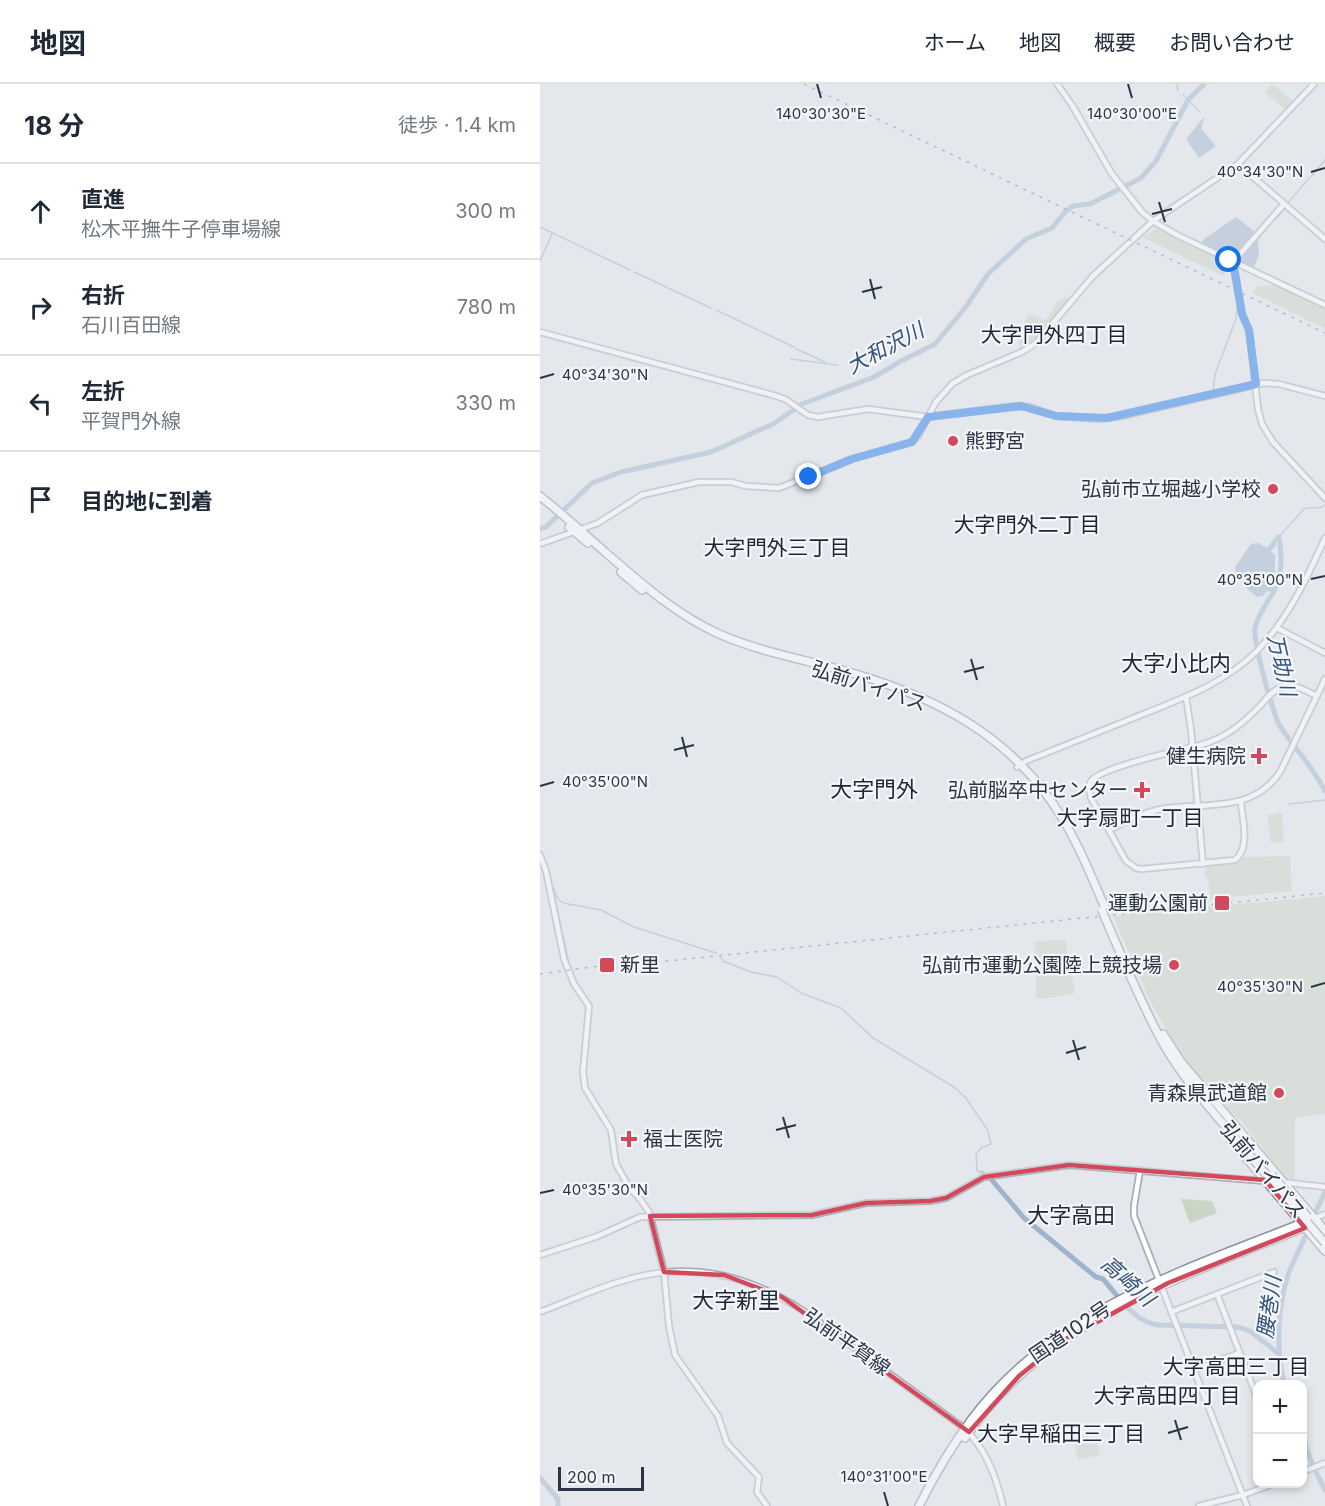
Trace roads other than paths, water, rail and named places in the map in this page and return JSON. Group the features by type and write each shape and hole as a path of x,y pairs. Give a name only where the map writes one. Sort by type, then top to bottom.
{"highway":[{"name":"弘前バイパス","path":"540,496 543,502 680,614 737,641 861,676 926,699 971,723 987,735 1033,783 1061,825 1104,910 1137,993 1164,1045 1325,1243"},
{"path":"1178,1062 1196,1095 1325,1251"},
{"path":"1178,1062 1319,1220 1325,1231"},
{"name":"弘前バイパス","path":"1248,1149 1325,1238"},
{"name":"国道102号","path":"919,1506 937,1471 1001,1386 1029,1359 1064,1332 1160,1283 1319,1220"},
{"name":"国道102号","path":"924,1506 967,1430"}],"street":[{"path":"1057,84 1072,105 1113,176 1153,222 1325,305"},
{"path":"540,544 603,520 637,497 683,484 715,482 779,488 852,459 908,444 915,440 940,396 956,381 1022,352 1036,343 1093,276 1153,222 1238,164 1314,84"},
{"path":"1238,164 1325,239"},
{"path":"1233,262 1284,204"},
{"path":"1233,262 1242,314 1249,330 1258,409 1264,429 1275,445 1325,498"},
{"path":"540,332 764,392 787,401 806,413 825,417 868,410 928,417 1021,406 1056,416 1107,418 1256,384 1279,384 1325,396"},
{"path":"1019,766 1186,697 1223,678 1258,650 1277,628 1298,593 1324,541"},
{"path":"1277,628 1325,652"},
{"path":"1109,830 1142,814 1159,810 1240,802 1258,795 1274,782 1325,679"},
{"path":"1240,802 1243,852 1232,861 1150,869 1136,868 1126,861 1090,798 1089,788 1094,778 1126,765 1215,740 1235,729 1282,687 1297,687 1317,696"},
{"path":"1186,697 1189,705 1203,864"},
{"path":"540,855 546,871 564,959 574,984 590,1009 584,1063 585,1088 611,1130 616,1164 650,1216 664,1272 669,1326 675,1355 718,1416 727,1443 759,1477 757,1492 767,1506"},
{"path":"540,1255 598,1236 637,1218 812,1215 866,1203 930,1201 946,1198 987,1176 1070,1165 1265,1180 1324,1187"},
{"path":"1140,1170 1134,1216 1247,1506"},
{"path":"1319,1220 1325,1214"},
{"name":"弘前平賀線","path":"540,1312 622,1281 664,1272 702,1271 750,1282 774,1293 823,1325 967,1430"},
{"path":"1171,1312 1274,1272"},
{"path":"1217,1294 1253,1390"},
{"path":"1194,1370 1239,1353"},
{"path":"967,1430 994,1474 1003,1506"},
{"path":"1307,1470 1323,1464"},
{"path":"1199,1506 1262,1488"}],"water":[{"path":"1203,118 1201,129 1216,146 1199,158 1186,139"},
{"path":"1236,217 1255,232 1232,258 1201,244 1204,239"},
{"path":"1258,240 1259,255 1253,269 1238,261"},
{"path":"1277,535 1276,545 1271,551 1275,555 1275,579 1272,584 1275,586 1271,592 1267,591 1263,596 1257,597 1240,580 1235,567 1251,544 1258,543 1267,548"}],"waterway":[{"path":"1177,84 1178,91"},
{"name":"大和沢川","path":"540,529 546,527 592,483 621,472 711,452 773,424 802,404 874,377 935,344 965,308 988,274 1026,239 1052,228 1073,206 1090,204 1141,178 1156,161 1188,100 1204,84"},
{"path":"1183,95 1199,111"},
{"path":"1311,177 1325,160"},
{"path":"1288,203 1309,178"},
{"path":"1276,219 1283,210"},
{"path":"540,227 630,270"},
{"path":"540,261 552,234"},
{"path":"634,272 711,308"},
{"path":"1236,317 1238,303"},
{"path":"716,310 794,347"},
{"path":"1213,392 1215,374 1236,319"},
{"path":"796,349 825,362"},
{"path":"791,359 837,365"},
{"path":"1276,540 1304,509 1325,505"},
{"name":"万助川","path":"1279,537 1281,558 1279,578 1256,623 1257,648 1268,693 1280,726 1325,791"},
{"path":"1289,804 1325,800"},
{"path":"550,876 569,964 577,985"},
{"path":"553,888 558,899 563,903 601,910 634,927 716,953"},
{"path":"721,957 723,961 751,972 777,977 801,993 841,1008 873,1038 954,1087 965,1097 987,1129 991,1144 981,1148 976,1154 977,1171 980,1171"},
{"name":"高崎川","path":"982,1173 991,1179 1024,1218 1096,1277 1103,1279 1127,1307 1141,1319 1158,1325 1238,1327 1250,1331 1279,1354"},
{"name":"腰巻川","path":"1316,1211 1325,1192"},
{"name":"腰巻川","path":"1283,1380 1279,1342 1282,1299 1289,1272 1305,1237"},
{"name":"腰巻川","path":"1302,1434 1325,1490"},
{"path":"540,1478 558,1499 558,1506"}],"railway":[{"path":"804,84 1325,333"},
{"path":"540,974 607,965 667,961 1325,893"}],"place":[{"name":"熊野宮","path":"953,441"},
{"name":"弘前市立堀越小学校","path":"1273,489"},
{"name":"健生病院","path":"1259,756"},
{"name":"弘前脳卒中センター","path":"1142,790"},
{"name":"運動公園前","path":"1222,903"},
{"name":"新里","path":"607,965"},
{"name":"弘前市運動公園陸上競技場","path":"1174,965"},
{"name":"青森県武道館","path":"1279,1093"},
{"name":"福士医院","path":"629,1139"}],"district":[{"name":"大字門外四丁目","path":"1054,334"},
{"name":"大字門外二丁目","path":"1027,524"},
{"name":"大字門外三丁目","path":"777,547"},
{"name":"大字小比内","path":"1176,663"},
{"name":"大字門外","path":"874,789"},
{"name":"大字扇町一丁目","path":"1130,817"},
{"name":"大字高田","path":"1071,1215"},
{"name":"大字新里","path":"736,1300"},
{"name":"大字高田三丁目","path":"1236,1366"},
{"name":"大字高田四丁目","path":"1167,1395"},
{"name":"大字早稲田三丁目","path":"1061,1433"}]}
